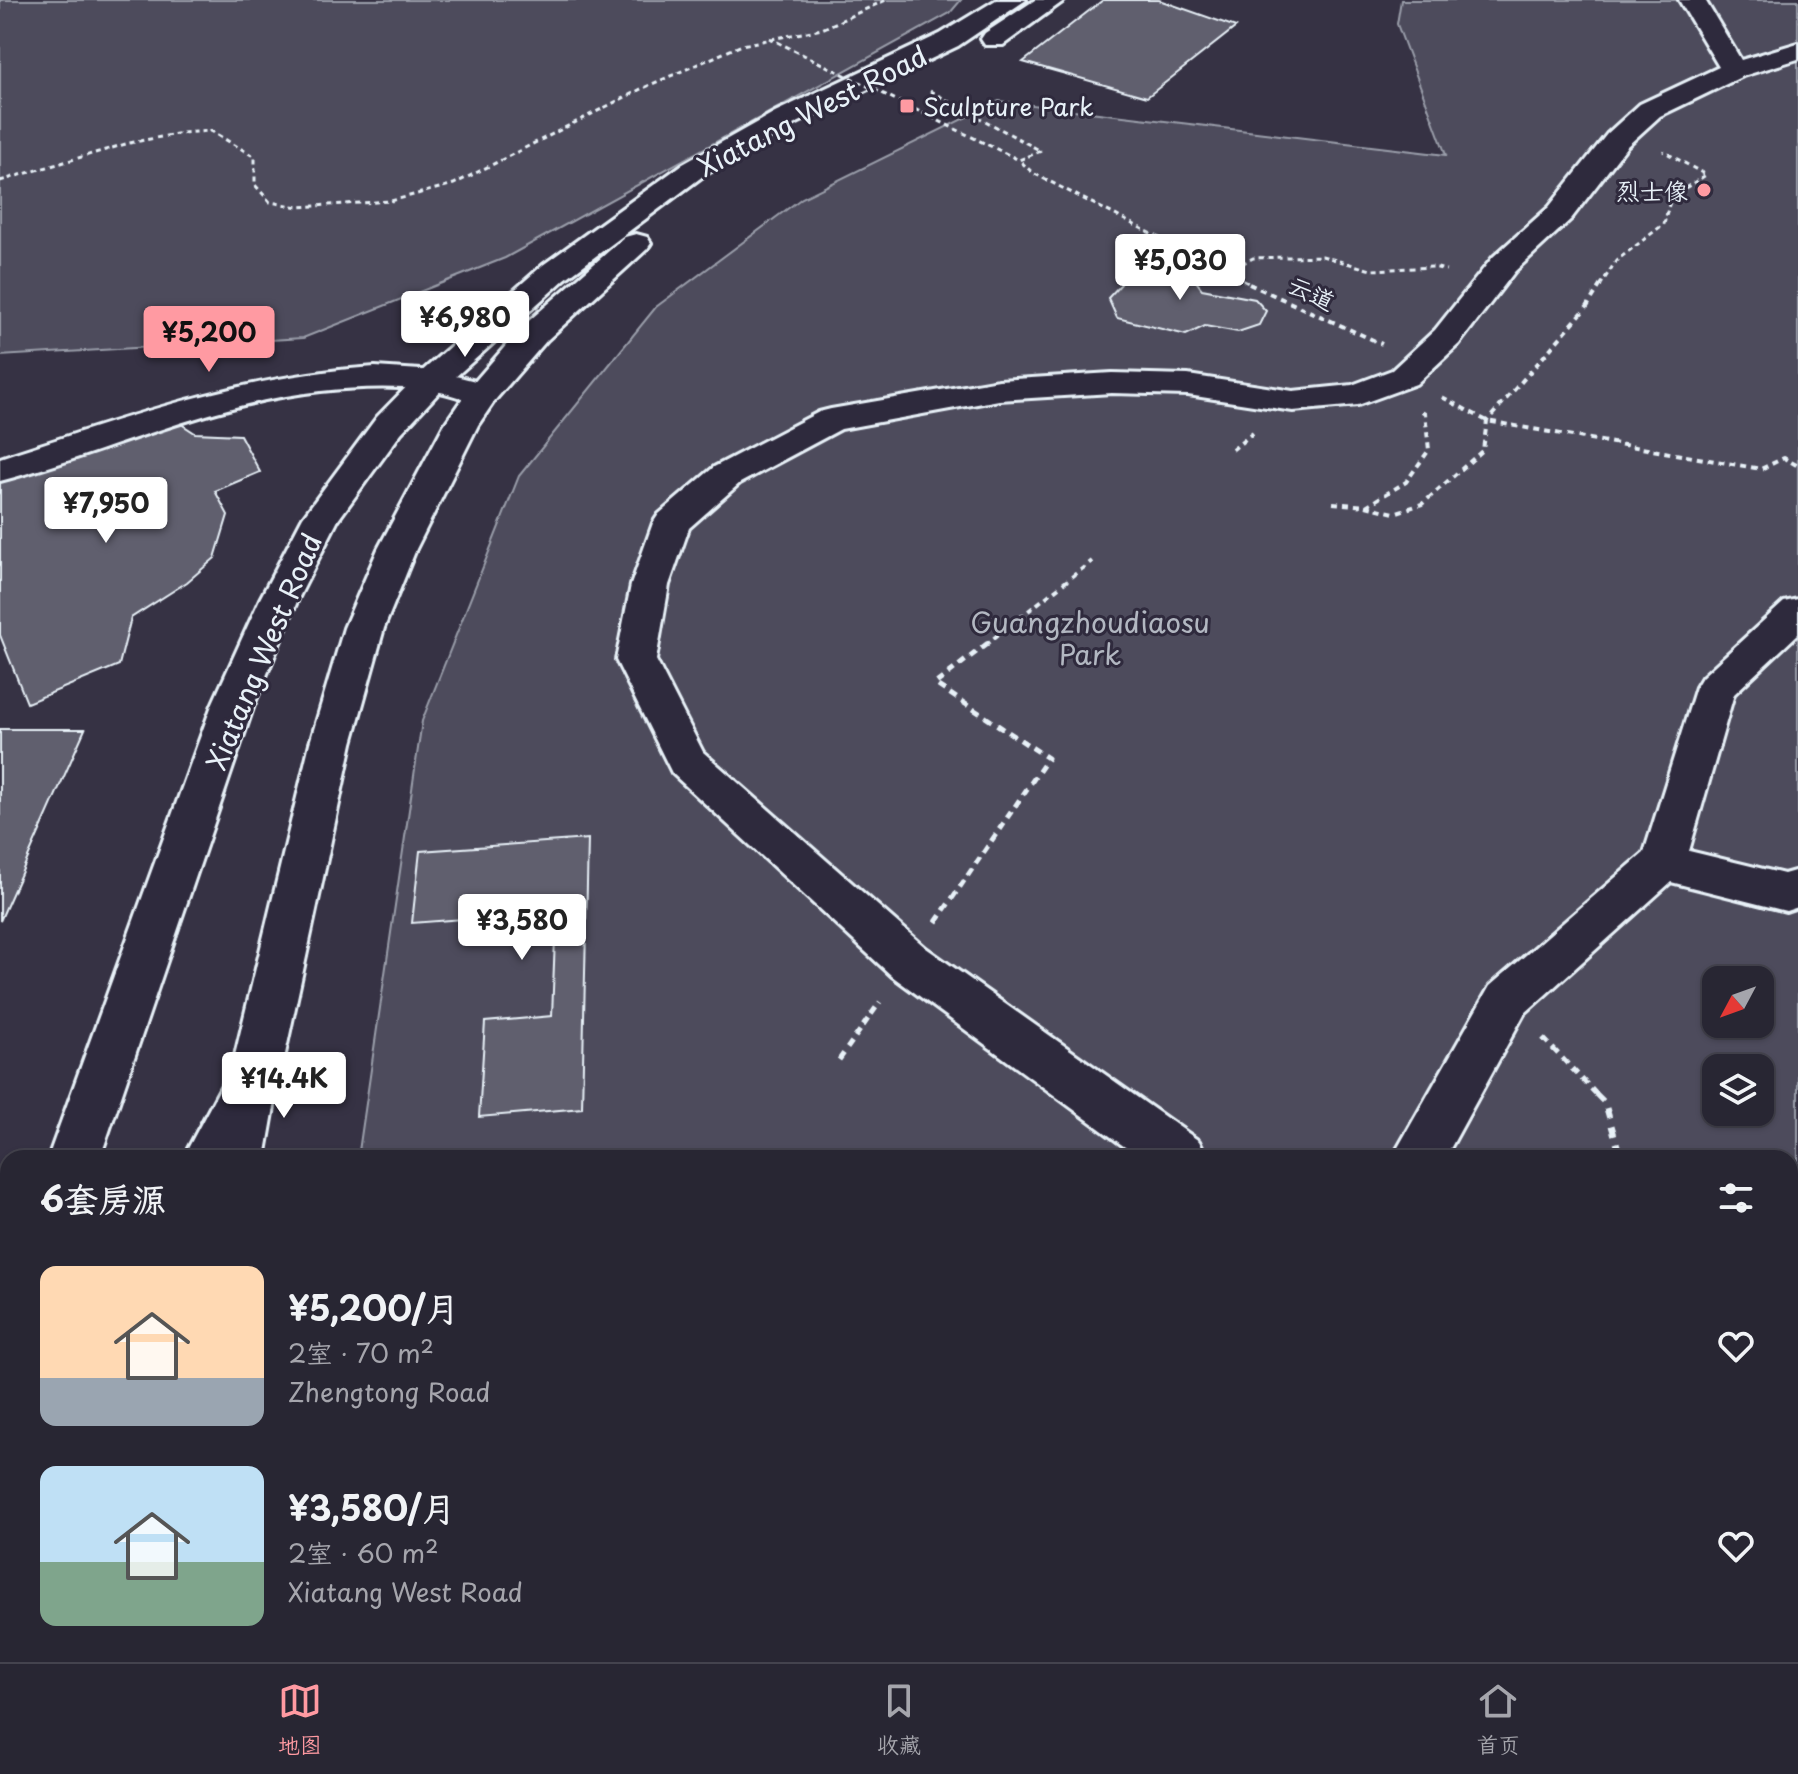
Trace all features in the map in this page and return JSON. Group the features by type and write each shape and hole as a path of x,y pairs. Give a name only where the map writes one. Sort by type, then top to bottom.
{"main road":[{"name":"Xiatang West Road","path":"77,1150 233,705 279,599 321,517 389,425 432,380 554,272 693,170 785,118 949,40 1013,0"},
{"name":"Xiatang West Road","path":"241,1150 331,743 364,628 397,549 461,425 483,393 535,333 611,264 668,219 780,146 1000,36 1052,0"},
{"path":"1692,0 1734,70"},
{"path":"1170,1150 909,962 687,762 636,660 650,585 672,523 727,475 831,420 1013,389 1112,383 1188,385 1293,401 1358,395 1404,373 1447,337 1504,264 1560,213 1617,140 1650,110 1734,70 1798,51"},
{"path":"0,470 268,389 313,381 358,378 432,380 483,393"},
{"path":"1423,1150 1507,1000 1663,862 1716,687 1798,612"},
{"path":"1663,862 1786,893 1798,888"},
{"name":"Xiatang West Road","path":"213,1150 257,1068"}],"path":[{"path":"0,181 129,143 211,131 255,157 255,185 270,202 299,207 391,201 454,184 643,88 742,45 822,29 886,0"},
{"name":"云道","path":"769,38 1019,160 1033,173 1225,273 1380,343 1404,373"},
{"path":"911,81 1041,151 1019,160"},
{"path":"1333,503 1394,513 1422,504 1483,450 1487,421 1587,307 1616,261 1664,224 1671,197 1706,175"},
{"path":"1225,273 1253,258 1322,256 1371,270 1433,267 1493,281"},
{"path":"1404,373 1487,421 1761,469 1784,458 1798,466"},
{"path":"1366,506 1406,482 1429,450 1425,413 1404,373"},
{"path":"839,1060 1048,758 935,684 1092,561"},
{"path":"1507,1000 1605,1103 1619,1150"}],"green space":[{"path":"0,0 961,0 950,13 505,258 303,338 0,356"},
{"name":"Guangzhoudiaosu Park","path":"1401,0 1798,0 1798,1150 359,1150 422,721 519,476 656,307 802,198 999,101 1446,155 1397,24"}],"building":[{"path":"1103,0 1159,0 1236,27 1147,97 1023,62"},
{"path":"1169,262 1188,271 1202,289 1255,299 1266,311 1259,325 1238,332 1205,326 1186,335 1117,318 1108,298 1121,284 1124,271 1140,263"},
{"path":"175,420 195,433 240,435 260,472 215,491 228,515 215,558 187,582 131,618 119,665 27,703 0,635 0,476"},
{"path":"0,729 85,729 0,921"},
{"path":"588,839 582,1108 479,1117 485,1022 552,1016 556,912 412,923 420,851"}],"place":[{"name":"Sculpture Park","path":"907,106"},
{"name":"烈士像","path":"1704,190"}]}
